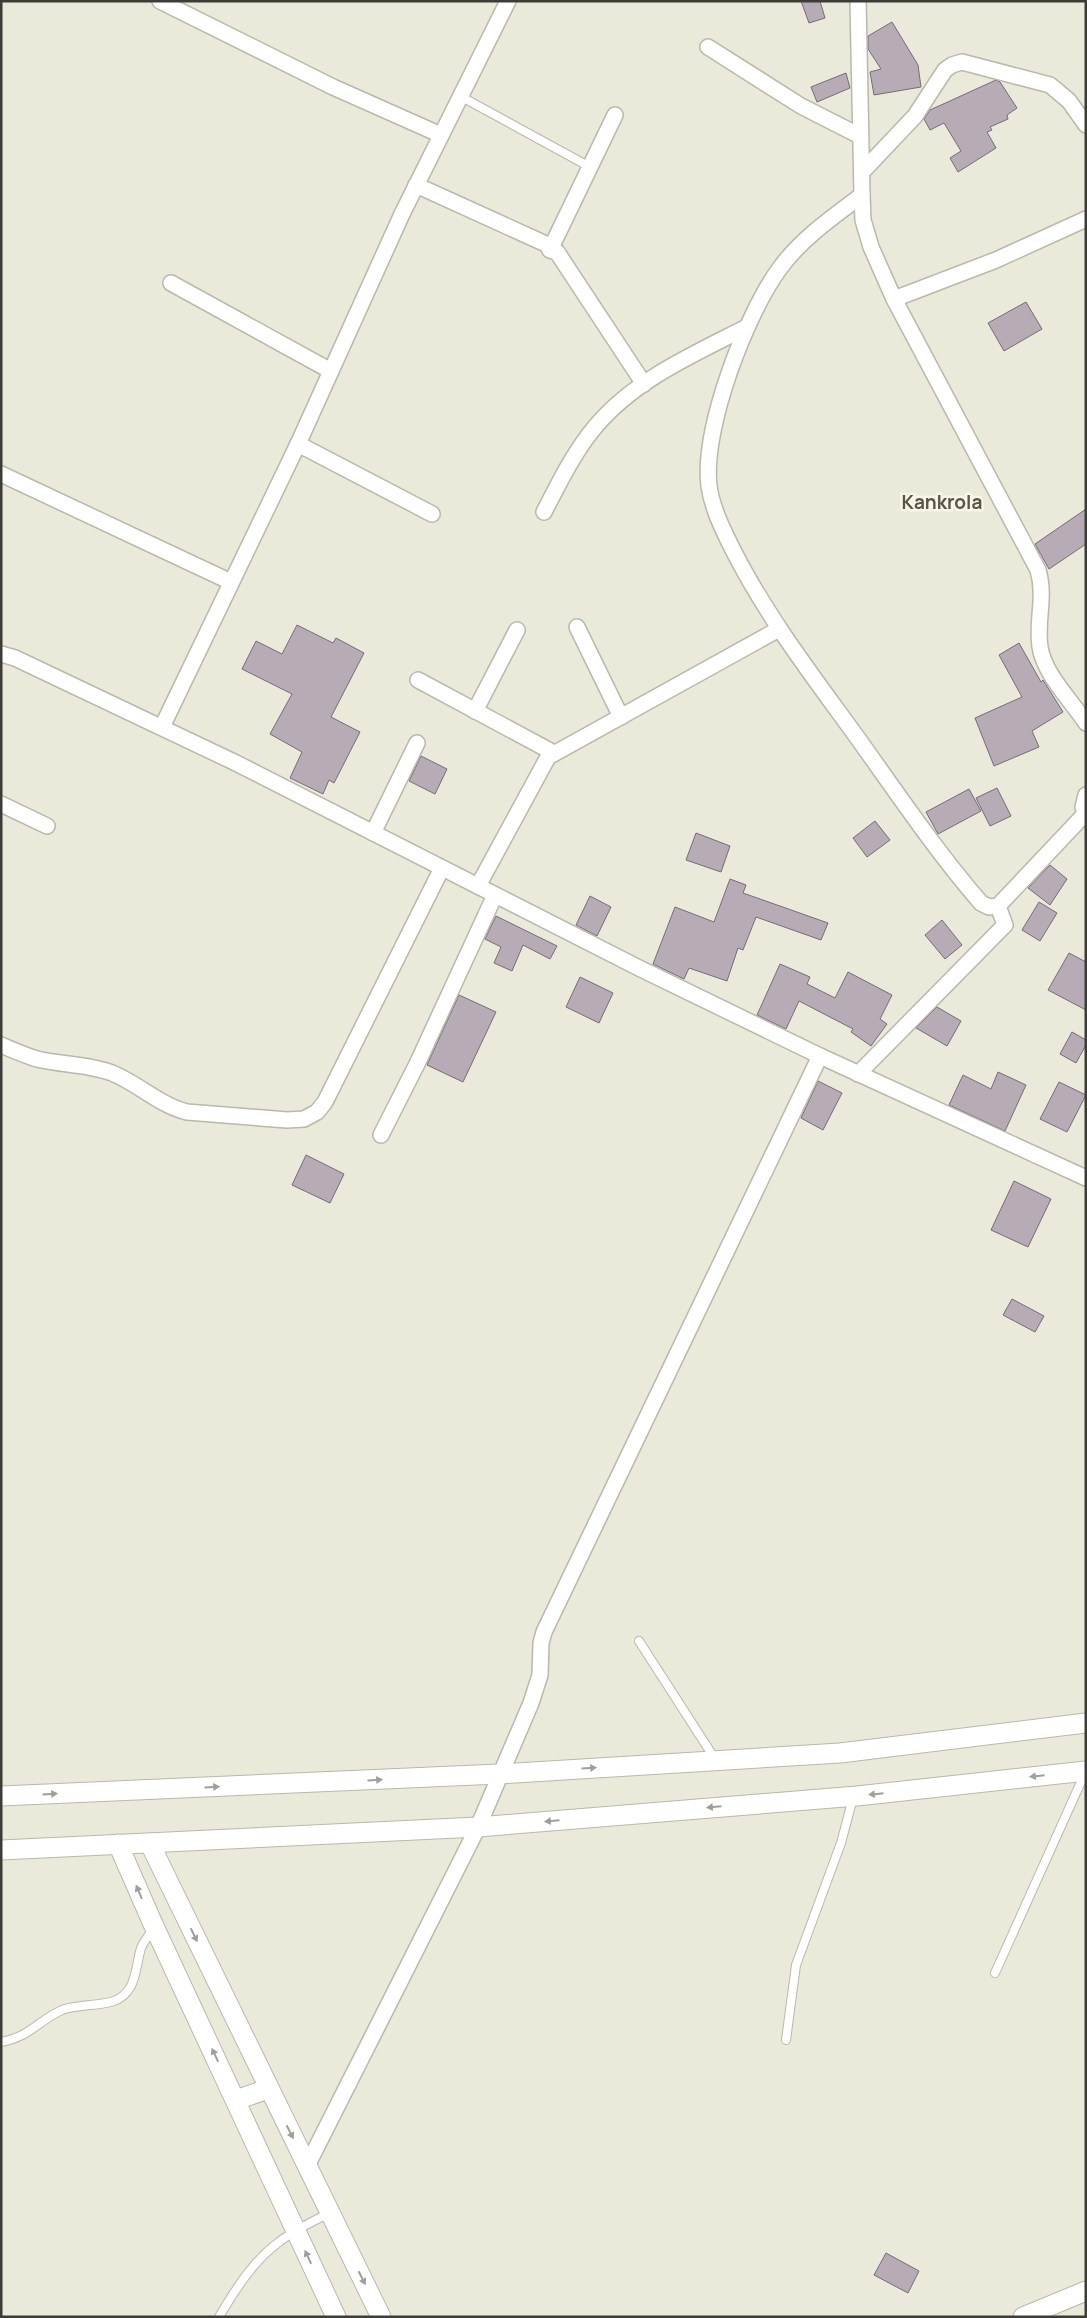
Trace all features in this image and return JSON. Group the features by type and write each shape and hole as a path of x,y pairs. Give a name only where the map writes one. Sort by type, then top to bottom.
{"street":[{"path":"160,1 333,87 440,136"},
{"path":"162,727 298,444 416,185 508,1"},
{"path":"858,1 863,220 871,247 894,299 1038,570 1042,586 1040,647 1042,655 1052,675 1086,723"},
{"path":"708,47 801,106 860,136"},
{"path":"863,171 915,116 945,70 952,65 962,62 1050,85 1069,101 1086,125"},
{"path":"550,250 615,115"},
{"path":"416,185 548,244 550,250"},
{"path":"862,195 798,247 780,268 762,296 747,326 710,438 709,488 723,530 745,573 779,629 913,815 981,902 989,907 998,906 1085,815 1083,807 1086,795"},
{"path":"894,299 996,260 1086,220"},
{"path":"550,250 557,252 566,262 644,384"},
{"path":"171,283 331,371"},
{"path":"544,512 570,462 595,427 612,408 644,384 688,357 747,326"},
{"path":"298,444 432,514"},
{"path":"1,474 231,582"},
{"path":"577,627 620,717"},
{"path":"478,886 548,757 779,629"},
{"path":"475,710 517,630"},
{"path":"1,654 15,658 162,727 639,968 820,1056 1086,1178"},
{"path":"418,680 554,753"},
{"path":"373,833 417,743"},
{"path":"1,804 48,826"},
{"path":"1,1045 38,1059 95,1068 113,1074 175,1108 187,1112 287,1120 304,1118 317,1112 325,1102 442,868"},
{"path":"381,1135 417,1064 495,894"},
{"path":"858,1074 1005,925 998,906"},
{"path":"307,2166 478,1827 499,1774 532,1703 540,1676 541,1643 544,1632 820,1056"},
{"path":"1,1796 499,1774 840,1753 1086,1723"},
{"path":"1,1850 478,1827 853,1796 1086,1771"},
{"path":"118,1844 152,1924 336,2317"},
{"path":"150,1844 381,2317"},
{"path":"236,2100 268,2089"},
{"path":"1023,2317 1086,2291"}],"lane":[{"path":"460,96 590,166"},
{"path":"638,1640 715,1760"},
{"path":"995,1973 1086,1771"},
{"path":"786,2040 796,1964 842,1843 853,1796"},
{"path":"1,2042 16,2039 31,2032 61,2010 73,2006 111,2002 123,1996 133,1984 142,1946 150,1937 152,1924"},
{"path":"219,2317 233,2293 275,2244 329,2213"}],"building":[{"path":"801,1 820,1 825,18 809,23"},
{"path":"892,22 918,65 921,87 874,95 870,72 881,69 868,49 868,36"},
{"path":"846,73 850,88 817,102 811,87"},
{"path":"996,80 1000,82 1017,108 1007,115 1008,119 990,127 992,130 987,132 996,148 958,172 950,158 961,151 944,123 930,130 924,119 930,110"},
{"path":"1026,302 1042,329 1004,351 988,323"},
{"path":"1086,509 1086,544 1049,569 1035,544"},
{"path":"297,625 333,643 336,638 364,653 331,717 360,732 334,783 329,780 323,794 290,778 302,752 270,734 292,694 242,669 256,641 282,654"},
{"path":"1019,643 1041,682 1043,680 1063,712 1032,731 1039,747 994,766 975,718 1022,697 999,655"},
{"path":"421,756 447,769 435,794 409,781"},
{"path":"997,788 1011,816 990,826 976,798"},
{"path":"969,789 981,811 938,834 926,812"},
{"path":"875,821 890,840 867,857 853,838"},
{"path":"696,833 730,846 721,872 686,860"},
{"path":"1050,865 1067,879 1050,905 1028,888"},
{"path":"730,879 746,885 743,893 828,923 821,940 756,917 743,950 738,948 727,981 689,968 684,979 653,964 675,907 714,922"},
{"path":"590,896 611,907 597,936 576,925"},
{"path":"1039,902 1057,913 1040,941 1022,930"},
{"path":"496,916 557,946 550,959 523,945 512,971 494,963 501,947 485,939"},
{"path":"942,920 962,945 945,959 925,935"},
{"path":"1069,953 1086,962 1086,1010 1048,990"},
{"path":"780,964 810,977 807,984 835,998 848,972 892,995 880,1019 887,1024 871,1046 851,1032 853,1029 799,1001 786,1029 757,1015"},
{"path":"580,977 613,993 599,1023 566,1007"},
{"path":"459,995 496,1012 463,1082 427,1065"},
{"path":"937,1007 961,1021 947,1046 916,1028"},
{"path":"1072,1032 1086,1040 1086,1045 1076,1063 1060,1054"},
{"path":"998,1072 1026,1085 1005,1131 949,1105 963,1075 991,1089"},
{"path":"818,1081 842,1093 823,1130 801,1118"},
{"path":"1059,1082 1086,1095 1067,1132 1040,1119"},
{"path":"306,1155 344,1174 330,1203 292,1185"},
{"path":"1014,1181 1051,1199 1028,1247 991,1230"},
{"path":"1012,1299 1044,1316 1035,1332 1003,1315"},
{"path":"886,2253 919,2271 908,2293 874,2275"}],"district":[{"name":"Kankrola","path":"942,502"}]}
